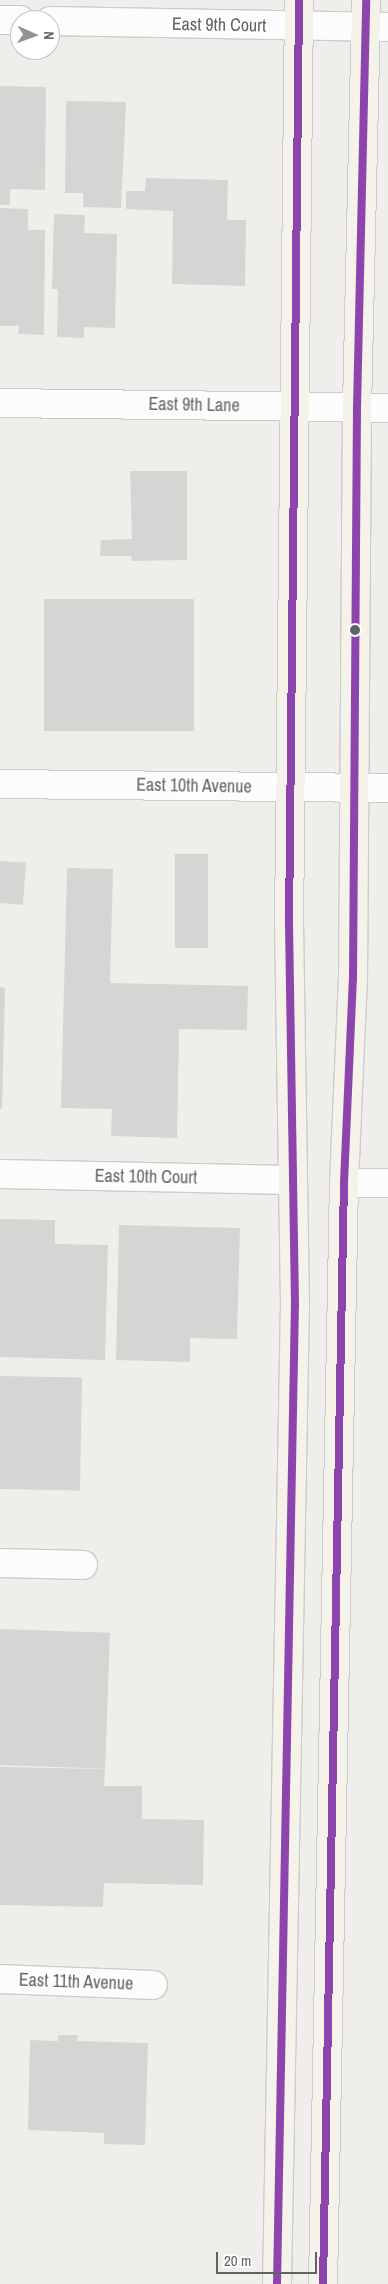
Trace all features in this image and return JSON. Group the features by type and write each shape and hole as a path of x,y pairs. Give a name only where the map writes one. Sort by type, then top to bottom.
{"main road":[{"path":"323,2284 344,1183 353,980 356,788 357,408 377,27 366,0"},
{"path":"277,2284 295,1305 291,1180 291,786 298,13"}],"street":[{"name":"East 9th Court","path":"60,21 298,13 377,27"},
{"name":"East 9th Lane","path":"0,403 388,408"},
{"name":"East 10th Avenue","path":"0,784 388,788"},
{"name":"East 10th Court","path":"0,1174 291,1180"},
{"path":"344,1183 388,1183"},
{"path":"0,1563 83,1565"},
{"name":"East 11th Avenue","path":"0,1979 153,1985"}],"building":[{"path":"0,86 46,87 45,190 10,189 10,205 0,205"},
{"path":"66,101 126,102 121,208 83,207 83,193 65,193"},
{"path":"146,178 228,180 227,220 246,220 245,286 172,284 173,211 126,209 126,191 145,191"},
{"path":"0,208 28,209 28,230 45,230 44,335 18,334 19,326 0,326"},
{"path":"54,214 85,215 84,233 117,234 115,328 84,327 84,338 57,337 58,289 52,289"},
{"path":"130,471 187,471 187,560 132,561 131,556 100,556 101,540 132,539"},
{"path":"44,599 194,599 194,731 44,731"},
{"path":"175,854 208,854 208,948 175,948"},
{"path":"0,861 26,863 23,905 0,903"},
{"path":"67,868 113,869 110,983 248,986 247,1030 179,1029 177,1138 111,1136 112,1109 61,1108"},
{"path":"0,987 5,988 2,1109 0,1109"},
{"path":"0,1219 55,1220 55,1244 108,1245 105,1360 0,1357"},
{"path":"119,1225 240,1228 237,1339 190,1338 190,1362 116,1360"},
{"path":"0,1376 82,1377 80,1490 0,1489"},
{"path":"0,1629 110,1633 105,1769 0,1765"},
{"path":"0,1767 105,1769 104,1786 142,1786 142,1819 204,1820 203,1885 104,1883 103,1907 0,1905"},
{"path":"58,2035 78,2035 77,2041 148,2043 145,2145 104,2144 104,2133 28,2130 30,2040 58,2041"}],"transit line":[{"path":"277,2284 295,1305 289,925 299,0"},
{"path":"323,2284 344,1183 353,980 357,408 366,0"}]}
